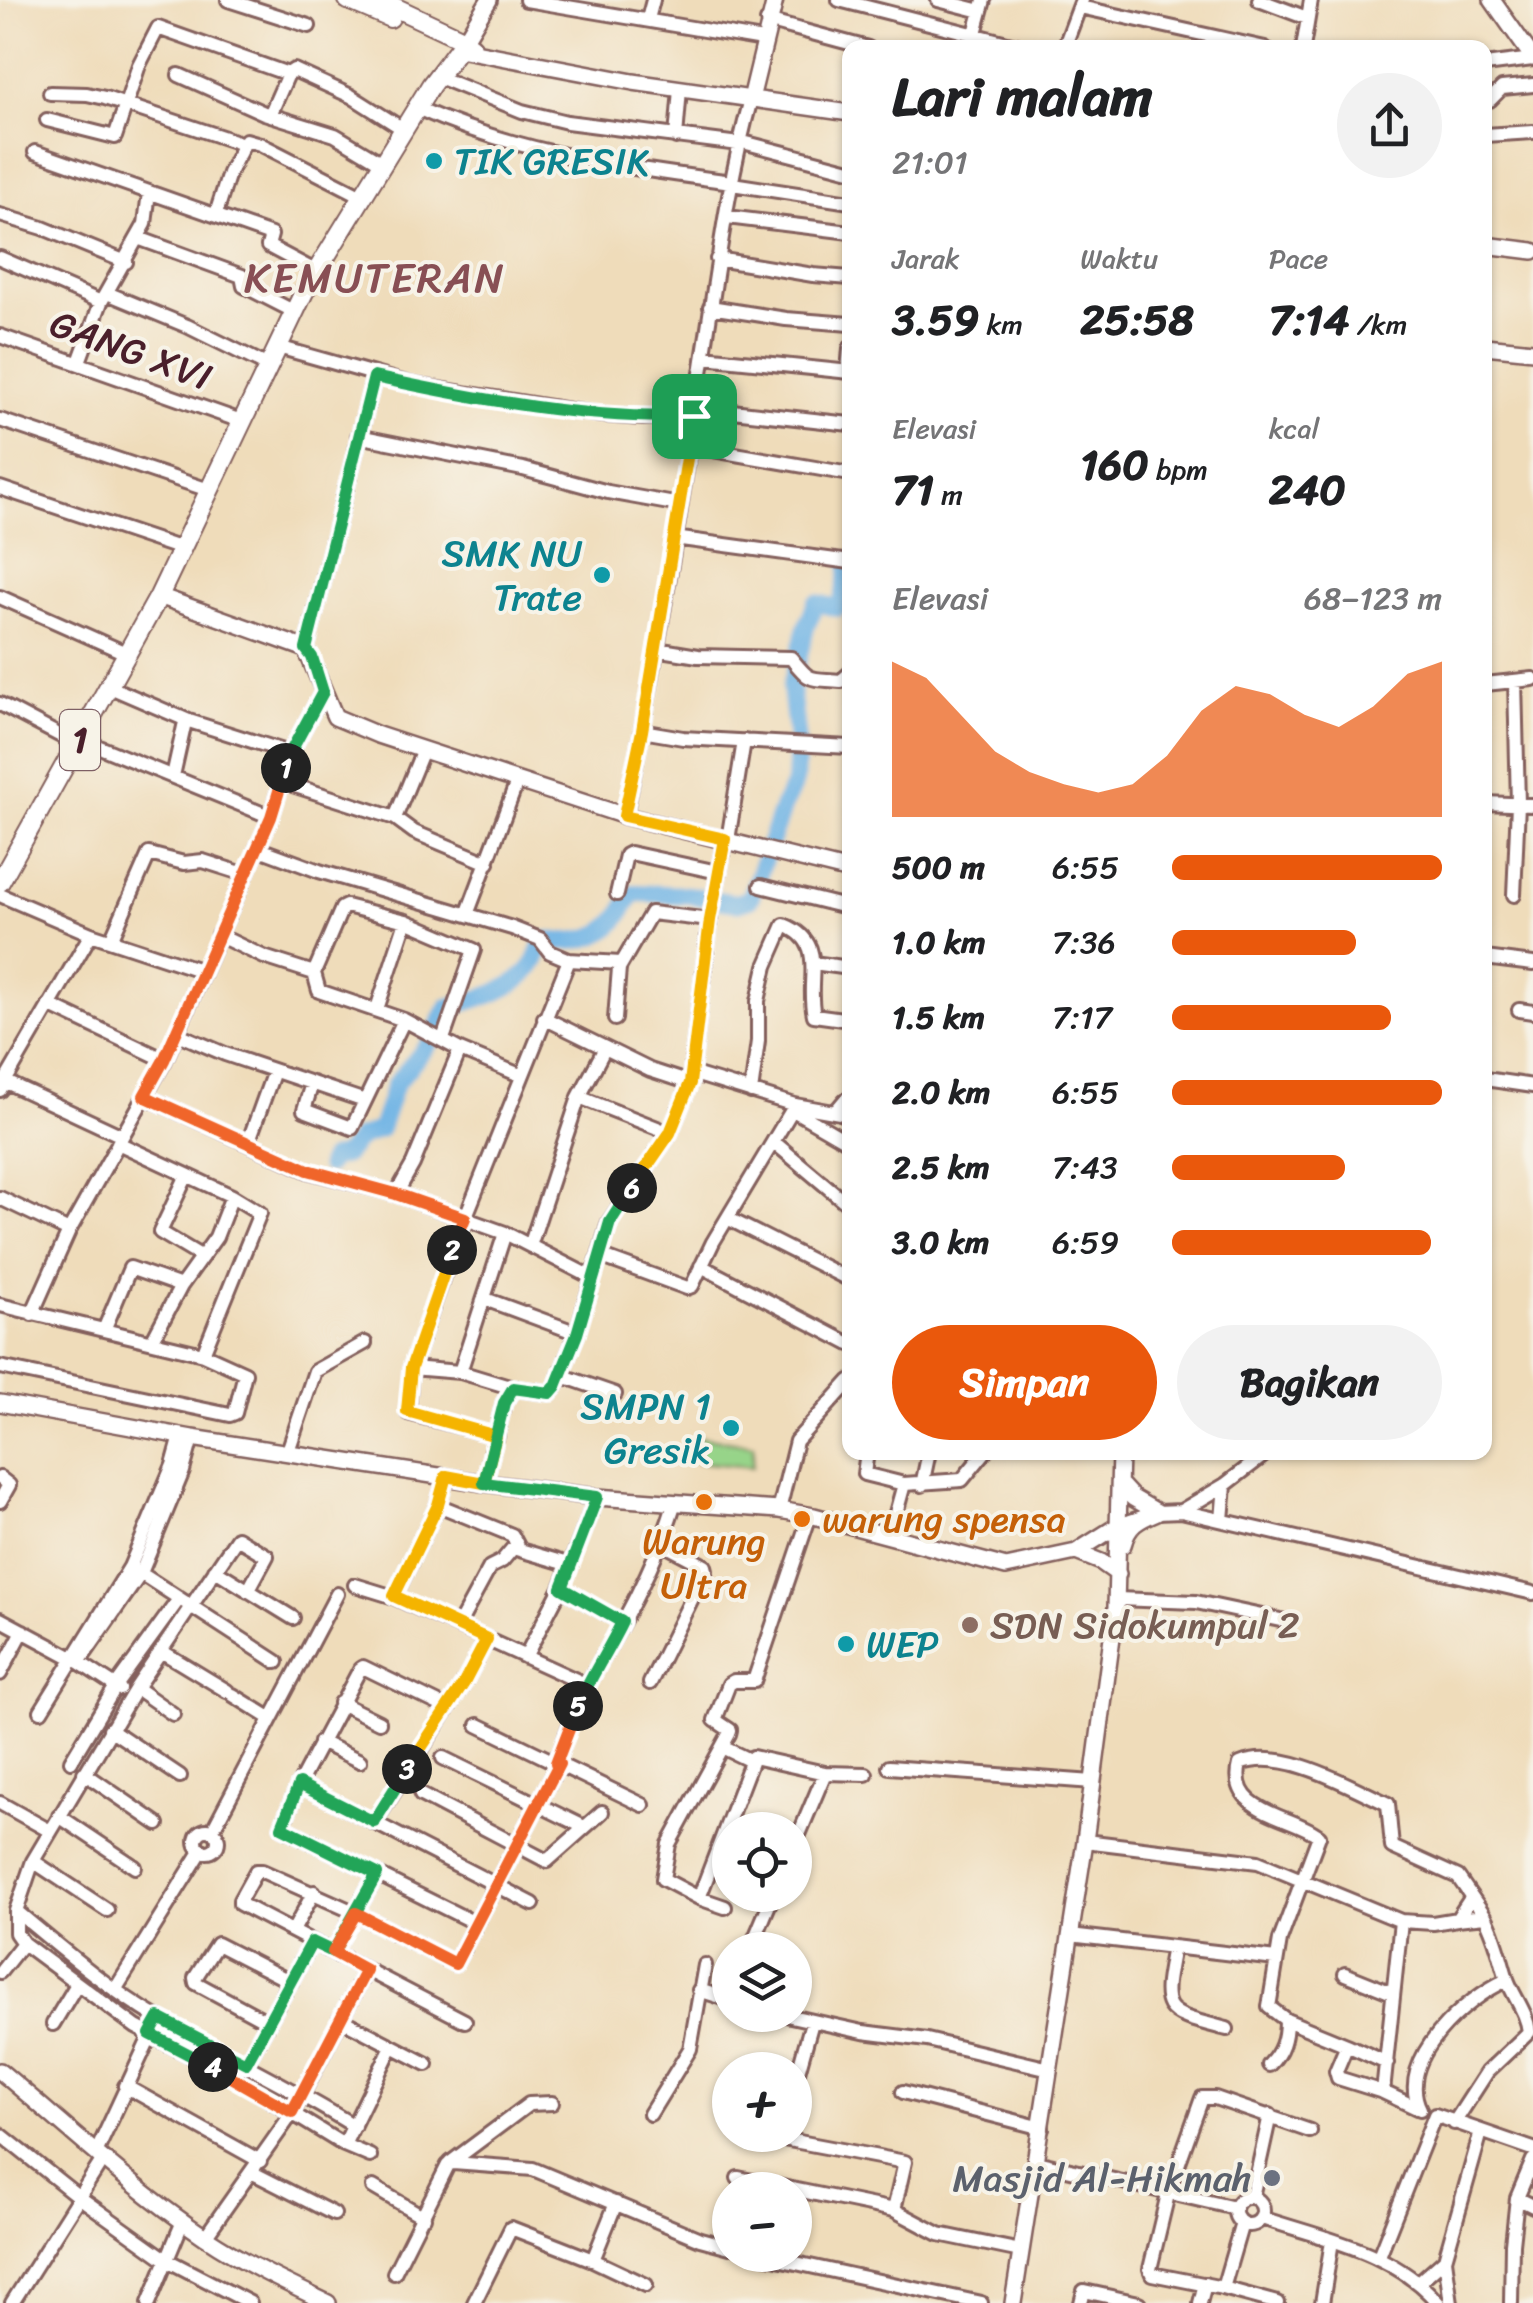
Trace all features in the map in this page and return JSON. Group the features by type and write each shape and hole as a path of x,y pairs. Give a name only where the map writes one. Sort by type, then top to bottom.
{"highway":[{"path":"348,0 462,45"},
{"path":"378,0 462,45"},
{"name":"1","path":"0,882 159,596 241,421 317,272 403,129 462,45"}],"main road":[{"path":"489,0 462,45 484,55 842,112"},
{"path":"751,99 762,40 775,0"},
{"path":"1492,0 1533,58"},
{"path":"1492,246 1533,251"},
{"path":"1492,347 1533,352"},
{"path":"159,596 306,649 337,718 624,816 842,870"},
{"path":"0,1403 186,1437 484,1483 810,1515 1006,1567 1076,1552 1120,1525"},
{"path":"1013,2303 1093,1782 1116,1599 1120,1460"},
{"path":"1122,1486 1157,1512"},
{"path":"1076,1552 1104,1523 1122,1486"},
{"path":"1118,1574 1128,1530 1135,1522 1157,1512"},
{"path":"1076,1552 1094,1558 1118,1574"},
{"path":"0,2071 100,2156 205,2237 268,2275 326,2302"}],"street":[{"path":"228,0 309,26"},
{"path":"526,0 762,40"},
{"path":"648,20 653,0"},
{"path":"838,0 970,40"},
{"path":"938,0 982,5 973,40"},
{"path":"1260,0 1308,18"},
{"path":"1304,40 1311,0"},
{"path":"1067,40 1081,3 1231,40"},
{"path":"767,21 842,41"},
{"path":"47,120 112,137 117,135 140,65 158,28 288,74"},
{"path":"1492,64 1533,58"},
{"path":"270,114 288,74 294,70 351,96 403,129"},
{"path":"179,75 270,114 335,135 382,163"},
{"path":"438,77 522,111 566,122 739,142 842,168"},
{"path":"1492,98 1502,88 1533,85"},
{"path":"676,136 680,89"},
{"path":"50,93 87,94 243,144"},
{"path":"624,816 656,649 718,259 739,142 751,99"},
{"path":"417,108 448,122 588,162 842,201"},
{"path":"1492,135 1533,132"},
{"path":"216,214 246,140 362,196"},
{"path":"34,152 271,235 268,246 317,272"},
{"path":"80,362 104,298 144,224 149,192"},
{"path":"0,215 44,228 126,262"},
{"path":"727,218 842,231"},
{"path":"138,238 242,276 244,286 295,312"},
{"path":"0,258 188,326 268,366"},
{"path":"718,259 842,277"},
{"path":"710,307 842,323"},
{"name":"GANG XVI","path":"0,336 241,421"},
{"path":"278,347 374,377 601,415 644,418 695,412 842,423"},
{"path":"704,358 842,371"},
{"path":"306,649 374,377"},
{"path":"0,420 209,490"},
{"path":"358,436 524,468 608,492 680,505"},
{"path":"689,446 842,473"},
{"path":"0,488 182,549"},
{"path":"674,538 842,561"},
{"path":"0,596 128,654"},
{"path":"656,649 698,656 740,654 796,664 802,676 808,678 842,680"},
{"path":"1492,683 1533,679"},
{"path":"1514,896 1518,804 1516,681"},
{"path":"110,688 290,753"},
{"path":"32,1314 69,1231 164,1060 271,817 290,753 323,692"},
{"path":"1,706 79,742 271,817"},
{"path":"173,776 185,722 190,720"},
{"path":"642,731 683,738 842,747"},
{"path":"411,1368 460,1372 513,1388 550,1393 560,1375 577,1334 610,1222 670,1133 691,1078 713,900 744,741"},
{"path":"395,818 422,750"},
{"path":"283,782 395,818 414,832 488,863"},
{"path":"468,912 517,782"},
{"path":"1492,803 1533,805"},
{"path":"257,848 319,871 468,912 540,939 550,952 569,960 621,963"},
{"path":"617,894 626,855 630,853 718,872"},
{"path":"111,940 149,854 184,863 204,862 244,874"},
{"path":"762,886 842,906"},
{"path":"0,895 90,934 202,970"},
{"path":"443,1038 474,950 406,921 344,906 314,973 320,991 404,1020 460,1050 520,1075"},
{"path":"615,1020 621,963 651,913 710,920"},
{"path":"377,1009 406,921"},
{"path":"752,1092 758,1001 766,966 784,925 802,936 811,948 814,1015 842,1019"},
{"path":"90,934 2,1086 120,1139 260,1211 202,1354"},
{"path":"218,935 264,958 314,973"},
{"path":"1492,959 1533,964"},
{"path":"496,1436 408,1413 411,1368 520,1075 569,960"},
{"path":"813,963 842,967"},
{"path":"49,1005 164,1060"},
{"path":"544,1018 650,1070 752,1092 794,1108 842,1139"},
{"path":"312,1083 304,1110 352,1128 404,1020"},
{"path":"176,1033 365,1101"},
{"path":"531,1244 579,1097 605,1048"},
{"path":"396,1194 413,1164 460,1050"},
{"path":"248,1143 274,1071"},
{"path":"1492,1080 1533,1086"},
{"path":"144,1096 308,1170 396,1194 505,1233 593,1278"},
{"path":"579,1097 670,1133"},
{"path":"835,1112 842,1102"},
{"path":"794,1108 842,1115"},
{"path":"600,1256 687,1288 692,1286 794,1108"},
{"path":"775,1143 842,1199"},
{"path":"187,1175 160,1232 202,1257"},
{"path":"152,1341 181,1286 216,1236 232,1196"},
{"path":"0,1198 69,1231"},
{"path":"728,1219 842,1276"},
{"path":"460,1372 505,1233"},
{"path":"701,1266 842,1340"},
{"path":"104,1330 130,1268 181,1286"},
{"path":"485,1300 577,1334"},
{"path":"0,1305 202,1354 246,1372 235,1413 230,1415 0,1367"},
{"path":"288,1452 317,1368 365,1342"},
{"path":"560,1375 616,1394"},
{"path":"484,1483 504,1403 513,1388"},
{"path":"779,1510 796,1441 842,1392"},
{"path":"41,1710 136,1570 186,1437"},
{"path":"866,1460 863,1474 922,1485 962,1480 979,1460"},
{"path":"922,1485 927,1460"},
{"path":"1181,1511 1258,1460"},
{"path":"394,1596 438,1505 446,1476"},
{"path":"0,1478 8,1485 0,1501"},
{"path":"890,1535 904,1484"},
{"path":"1222,1520 1225,1485"},
{"path":"525,1657 562,1588 597,1497"},
{"path":"465,2020 240,1904 240,1900 259,1870 314,1892 455,1964 558,1763 586,1685 604,1660 662,1544 675,1502"},
{"path":"438,1505 512,1535 520,1550"},
{"path":"1120,1525 1157,1512 1181,1511 1533,1593"},
{"path":"712,1902 663,1879 668,1844 730,1730 716,1720 731,1682 754,1681 810,1515"},
{"path":"72,1761 116,1686 216,1570 235,1539 268,1559 248,1591"},
{"path":"650,1682 706,1570 662,1544"},
{"path":"458,1626 490,1567 512,1548 572,1565"},
{"path":"136,1570 277,1662"},
{"path":"216,1570 294,1618"},
{"path":"354,1585 394,1596 586,1685"},
{"path":"562,1588 622,1622"},
{"path":"96,1997 110,1987 202,1850 213,1850 218,1844 212,1831 337,1594"},
{"path":"1116,1599 1196,1602 1285,1622"},
{"path":"185,1603 161,1651 33,1860 16,1912 16,1932 23,1943 123,2019 236,2079 344,2146 370,2156"},
{"path":"0,1619 172,1714"},
{"path":"0,1674 23,1631"},
{"path":"374,1822 487,1639"},
{"path":"161,1651 270,1718"},
{"path":"447,1708 363,1668 320,1742 282,1827 475,1923"},
{"path":"340,1703 379,1722"},
{"path":"478,1725 643,1805"},
{"path":"110,1730 180,1776"},
{"path":"320,1742 360,1761"},
{"path":"722,1747 751,1760"},
{"path":"699,1898 753,1757 825,1774 866,1774"},
{"path":"443,1758 584,1827"},
{"path":"1387,2063 1286,2020 1269,2007 1280,1940 1318,1834 1254,1806 1240,1786 1238,1771 1244,1762 1262,1758 1290,1763 1388,1804 1392,1847 1452,1872 1485,1916 1504,1960 1507,1980 1528,2018 1530,2032 1487,2072 1454,2123"},
{"path":"890,1767 1093,1782"},
{"path":"84,1772 158,1824"},
{"path":"809,1812 825,1774"},
{"path":"299,1784 533,1904"},
{"path":"420,1796 550,1860 602,1812"},
{"path":"0,1803 50,1831"},
{"path":"59,1816 135,1867"},
{"path":"1085,1841 1250,1860 1401,1922 1433,1923 1485,1916"},
{"path":"33,1860 107,1910"},
{"path":"333,1952 377,1874"},
{"path":"292,1931 314,1892"},
{"path":"1456,1919 1471,1898"},
{"path":"16,1912 132,2001 354,2126"},
{"path":"1383,2092 1401,1922"},
{"path":"1070,1935 1276,1959"},
{"path":"236,2079 312,1942"},
{"path":"0,1972 23,1943"},
{"path":"268,2022 196,1983 195,1978 217,1944 290,1982"},
{"path":"1173,1947 1164,1993 1168,2006 1190,2020 1227,2030"},
{"path":"650,2114 688,2054 705,1965"},
{"path":"205,2237 292,2112 366,1970"},
{"path":"1345,1974 1392,1993"},
{"path":"1417,2108 1416,2072 1441,2031 1462,2006 1507,1980"},
{"path":"53,2024 77,1984"},
{"path":"699,1990 712,1993"},
{"path":"123,2019 132,2001"},
{"path":"12,2303 79,2197 159,2018"},
{"path":"340,2018 427,2064"},
{"path":"1268,2065 1278,2055 1286,2035 1286,2020"},
{"path":"812,2022 927,2040 1050,2069"},
{"path":"1347,2045 1336,2075 1454,2123 1533,2149"},
{"path":"344,2146 392,2046"},
{"path":"126,2086 334,2214"},
{"path":"903,2092 1042,2128"},
{"path":"1278,2303 1150,2272 1169,2190 1202,2098 1215,2098 1310,2131"},
{"path":"394,2273 450,2163 528,2104 552,2103"},
{"path":"1252,2197 1270,2115"},
{"path":"1379,2256 1435,2115"},
{"path":"1450,2303 1445,2260 1481,2132"},
{"path":"0,2134 167,2260 250,2303"},
{"path":"812,2145 904,2162 894,2210"},
{"path":"1512,2303 1516,2198 1533,2160"},
{"path":"1036,2162 1235,2208"},
{"path":"450,2163 533,2169 712,2243"},
{"path":"372,2187 424,2217"},
{"path":"812,2193 894,2210 939,2234 1020,2251"},
{"path":"1262,2218 1262,2206 1252,2197 1244,2198 1235,2208 1242,2223 1250,2225 1262,2218 1379,2256 1420,2282 1438,2303"},
{"path":"1516,2198 1533,2206"},
{"path":"592,2260 616,2202"},
{"path":"149,2303 184,2221"},
{"path":"1223,2288 1242,2223"},
{"path":"474,2303 510,2228 646,2285"},
{"path":"1322,2303 1332,2241"},
{"path":"1420,2282 1445,2260"},
{"path":"812,2266 981,2303"},
{"path":"1200,2303 1205,2284"},
{"path":"1081,2303 1084,2292 1139,2303"}],"green space":[{"path":"700,1437 754,1445 752,1467 697,1462"}],"waterway":[{"path":"328,1165 331,1159 345,1155 359,1138 380,1129 395,1084 428,1045 448,1007 496,992 519,980 535,962 545,940 573,941 601,933 616,921 635,893 689,895 736,903 750,899 795,782 797,742 791,687 806,627 816,603 838,608 842,600"}],"place":[{"name":"TIK GRESIK","path":"434,161"},
{"name":"SMK NU Trate","path":"602,575"},
{"name":"SMPN 1 Gresik","path":"731,1428"},
{"name":"Warung Ultra","path":"704,1502"},
{"name":"warung spensa","path":"802,1519"},
{"name":"SDN Sidokumpul 2","path":"970,1625"},
{"name":"WEP","path":"846,1644"},
{"name":"Masjid Al-Hikmah","path":"1272,2178"}],"district":[{"name":"KEMUTERAN","path":"375,277"}],"route":[{"path":"694,416 601,415 374,377 306,649 323,692 290,753 271,817 164,1060 144,1096 308,1170 465,1218 414,1358 407,1411 496,1436 484,1483 446,1476 438,1505 394,1596 487,1639 464,1683 374,1822 299,1784 282,1827 377,1874 333,1952 312,1942 246,2063 159,2018 150,2034 292,2112 366,1970 333,1952 356,1913 455,1964 559,1764 556,1763 586,1685 604,1660 622,1622 562,1588 597,1497 484,1483 496,1436 504,1403 513,1388 543,1394 556,1386 577,1334 610,1222 670,1133 690,1083 710,920 725,839 624,816 642,731 694,416"}]}
